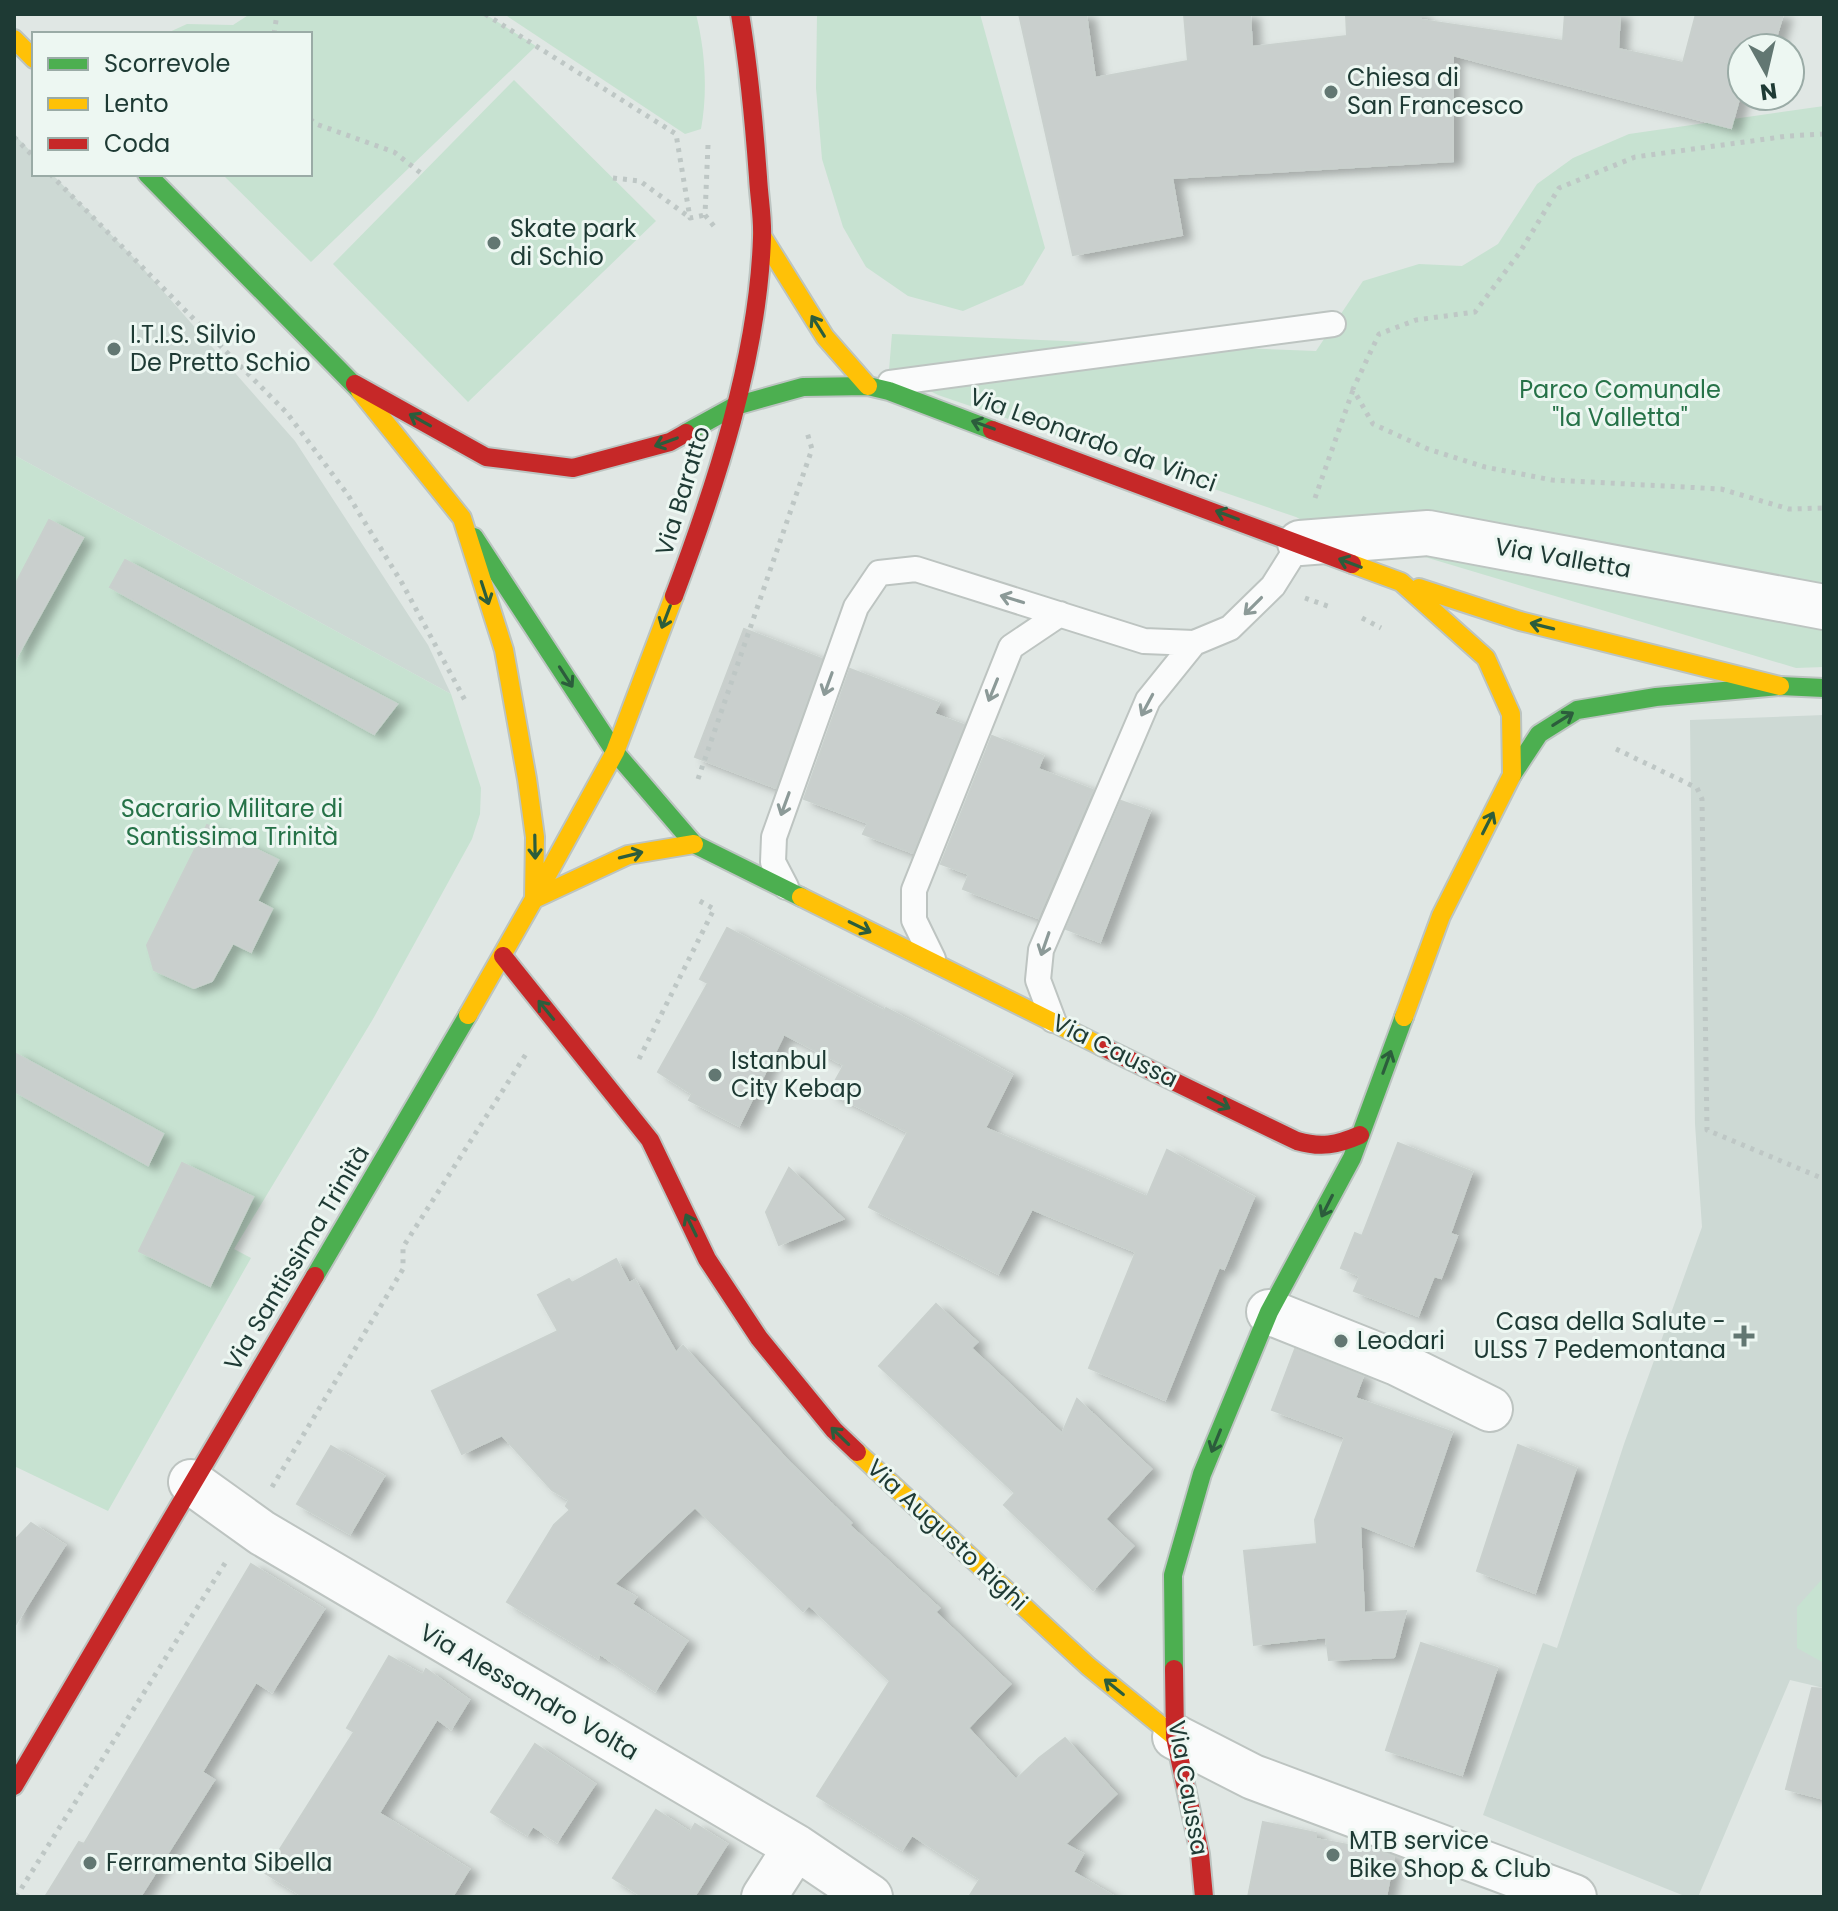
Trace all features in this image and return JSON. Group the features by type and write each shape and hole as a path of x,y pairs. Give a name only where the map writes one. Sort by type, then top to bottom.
{"street":[{"name":"Via Baratto","path":"615,752 694,544 735,406 754,317 762,236 752,89 740,14"},
{"path":"14,39 32,57"},
{"path":"149,176 355,384"},
{"name":"Via Baratto","path":"762,236 825,337 868,386"},
{"name":"Via Leonardo da Vinci","path":"355,384 486,457 573,468 670,442 735,406 803,387 868,386 996,429 1401,582"},
{"name":"Via Caussa","path":"355,384 462,518 615,752 694,844 1285,1137 1312,1146 1336,1146 1360,1135"},
{"path":"462,518 504,650 535,837 534,899 628,855 694,844"},
{"name":"Via Valletta","path":"1300,543 1428,533 1824,607"},
{"path":"1401,582 1520,621 1780,686"},
{"path":"1401,582 1486,658 1511,714 1512,775"},
{"path":"1360,1135 1441,916 1512,775 1539,734 1577,710 1656,697 1780,686 1824,688"},
{"name":"Via Santissima Trinità","path":"14,1786 503,956 615,752"},
{"name":"Via Augusto Righi","path":"503,956 650,1140 707,1259 759,1338 834,1430 1088,1666 1175,1737 1253,1777 1574,1897"},
{"name":"Via Caussa","path":"1204,1897 1200,1854 1175,1737 1173,1575 1202,1474 1269,1312 1346,1170 1360,1135"},
{"path":"1269,1312 1397,1363 1490,1409"},
{"name":"Via Alessandro Volta","path":"191,1482 250,1525 391,1611 796,1847 870,1897"},
{"path":"764,1897 796,1847"}],"lane":[{"path":"868,386 1333,324"},
{"path":"790,893 773,862 774,837 856,607 879,573 916,569 1144,641 1194,643 1230,628 1273,586 1300,543"},
{"path":"935,963 914,920 914,890 1011,647 1060,614"},
{"path":"1053,1020 1038,980 1041,950 1148,700 1194,643"}],"path":[{"path":"485,14 676,134 690,218"},
{"path":"312,121 394,152 422,174"},
{"path":"1300,543 1353,389 1379,334 1416,320 1475,312 1520,252 1559,188 1635,157 1824,134"},
{"path":"14,137 32,155"},
{"path":"52,176 287,413 348,495 402,583 471,712"},
{"path":"613,178 640,181 690,218 705,215"},
{"path":"1353,389 1373,424 1428,449 1485,467 1552,480 1721,489 1789,509 1824,508"},
{"path":"694,791 812,449"},
{"path":"1273,586 1346,613"},
{"path":"1361,618 1388,631"},
{"path":"1577,710 1599,742 1697,788 1702,799 1707,1130 1824,1179"},
{"path":"638,1061 714,909 687,893"},
{"path":"16,1897 250,1525 403,1269 403,1247 411,1234 525,1053 534,1065"}],"shaded area":[{"name":"I.T.I.S. Silvio De Pretto Schio","path":"14,134 32,153 32,176 54,176 133,257 295,441 428,645 451,694 14,455"},
{"name":"Casa della Salute - ULSS 7 Pedemontana","path":"1824,715 1824,1688 1790,1680 1698,1897 1687,1897 1483,1815 1543,1643 1557,1648 1624,1444 1702,1227 1695,1124 1690,720"}],"green space":[{"path":"250,14 485,14 536,46 311,262 224,176 312,176 312,32 169,32 187,24 233,25"},
{"path":"504,14 696,14 704,71 701,129 685,134"},
{"path":"817,14 980,14 1045,248 1023,285 963,311 908,296 866,267 843,227 822,159 816,88"},
{"name":"Skate park di Schio","path":"514,80 656,221 468,402 333,264"},
{"name":"Parco Comunale \"la Valletta\"","path":"1824,106 1824,667 1796,668 1348,534 1323,531 1296,517 938,395 889,370 892,334 1316,351 1363,281 1419,264 1462,266 1498,244 1537,184 1573,158 1629,134 1782,112 1806,112 1806,109"},
{"name":"Sacrario Militare di Santissima Trinità","path":"14,455 451,694 481,788 480,814 472,839 373,1019 234,1249 251,1258 108,1511 14,1466"},
{"path":"1824,1577 1824,1663 1797,1648 1797,1607"}],"building":[{"path":"1019,14 1086,14 1095,78 1188,61 1184,14 1250,14 1252,47 1347,36 1346,14 1421,14 1421,20 1563,41 1565,14 1620,14 1618,49 1683,63 1696,14 1783,14 1778,32 1726,32 1726,112 1735,112 1731,128 1453,55 1453,161 1172,178 1182,235 1073,255"},
{"path":"49,520 83,538 14,662 14,587"},
{"path":"125,560 397,704 374,734 110,587"},
{"path":"744,629 822,659 776,788 695,757"},
{"path":"850,669 939,703 934,714 964,725 913,853 863,834 868,823 804,799"},
{"path":"992,736 1043,756 1038,769 1093,790 1038,918 963,889 969,874 941,864"},
{"path":"1121,801 1150,811 1100,942 1066,929"},
{"path":"207,825 278,860 257,901 272,909 251,952 233,943 212,981 194,988 154,970 147,945"},
{"path":"727,928 1012,1075 985,1128 1147,1197 1167,1150 1254,1197 1224,1269 1219,1267 1165,1400 1089,1368 1136,1252 1032,1209 998,1274 869,1207 908,1132 829,1092 844,1065 784,1034 739,1126 689,1100 692,1094 658,1072 708,983 700,979"},
{"path":"14,1053 163,1134 148,1165 14,1091"},
{"path":"1398,1143 1472,1172 1450,1234 1457,1236 1441,1278 1434,1276 1418,1316 1354,1291 1360,1276 1341,1268 1355,1233 1362,1236"},
{"path":"182,1163 253,1197 210,1286 139,1251"},
{"path":"789,1168 843,1219 779,1245 766,1212"},
{"path":"616,1259 629,1283 635,1280 676,1353 683,1346 788,1461 851,1523 849,1525 939,1608 935,1612 1010,1684 968,1728 1016,1780 1065,1738 1116,1794 1065,1844 1083,1854 1073,1872 1115,1897 969,1897 980,1879 912,1835 902,1850 817,1796 890,1681 809,1605 803,1611 695,1507 614,1584 636,1597 632,1604 687,1641 655,1691 600,1654 598,1658 507,1602 554,1525 570,1510 566,1506 569,1500 552,1490 502,1435 462,1454 432,1391 558,1331 538,1295 569,1279 572,1283"},
{"path":"936,1304 977,1342 971,1348 1062,1434 1077,1399 1151,1469 1105,1519 1133,1546 1093,1590 1004,1505 1015,1493 879,1366"},
{"path":"1295,1349 1363,1376 1355,1398 1452,1432 1413,1546 1360,1525 1364,1613 1406,1611 1394,1657 1329,1660 1326,1637 1254,1645 1244,1551 1317,1544 1315,1520 1345,1437 1272,1410"},
{"path":"1518,1445 1576,1468 1535,1593 1477,1571"},
{"path":"331,1446 384,1476 350,1534 297,1504"},
{"path":"31,1523 65,1545 14,1627 14,1541"},
{"path":"251,1564 324,1609 272,1692 256,1682 202,1772 214,1780 140,1897 45,1897 79,1842 84,1844"},
{"path":"1421,1643 1497,1668 1462,1775 1386,1750"},
{"path":"389,1656 423,1675 426,1669 469,1700 451,1729 437,1719 379,1813 469,1869 452,1897 304,1897 265,1873 354,1732 347,1728"},
{"path":"1812,1688 1824,1689 1824,1799 1786,1789"},
{"path":"535,1744 595,1784 557,1842 533,1826 527,1835 491,1812"},
{"path":"656,1810 690,1832 695,1824 727,1844 694,1897 643,1897 613,1878"},
{"path":"1263,1822 1316,1833 1316,1839 1394,1856 1386,1897 1248,1897"}],"traffic: fast":[{"path":"149,176 360,391"},
{"path":"686,433 735,406 803,387 868,386 992,430"},
{"path":"474,537 615,752 694,844 801,897"},
{"path":"1512,775 1539,734 1577,710 1656,697 1780,686 1824,688"},
{"path":"315,1276 468,1015"},
{"path":"1174,1669 1173,1575 1202,1474 1269,1312 1352,1158 1404,1017"}],"traffic: slow":[{"path":"14,39 32,57"},
{"path":"762,236 825,337 868,386"},
{"path":"360,391 462,518 504,650 527,779 535,837 534,899 468,1015"},
{"path":"1352,564 1401,582 1486,658 1511,714 1512,775 1441,916 1404,1017"},
{"path":"1419,588 1520,621 1780,686"},
{"path":"534,899 615,752 674,596"},
{"path":"534,899 628,855 694,844"},
{"path":"801,897 1101,1046"},
{"path":"857,1452 1088,1666 1175,1737"}],"traffic: jam":[{"path":"674,596 705,510 732,420 759,283 761,215 751,95 740,14"},
{"path":"355,384 486,457 573,468 670,442 686,433"},
{"path":"992,430 1352,564"},
{"path":"503,956 650,1140 707,1259 759,1338 834,1430 857,1452"},
{"path":"1101,1046 1297,1141 1329,1144 1360,1135"},
{"path":"14,1786 315,1276"},
{"path":"1174,1669 1175,1737 1200,1854 1204,1897"}],"place":[{"name":"Chiesa di San Francesco","path":"1331,92"},
{"name":"Skate park di Schio","path":"494,243"},
{"name":"I.T.I.S. Silvio De Pretto Schio","path":"114,349"},
{"name":"Istanbul City Kebap","path":"715,1075"},
{"name":"Casa della Salute - ULSS 7 Pedemontana","path":"1744,1336"},
{"name":"Leodari","path":"1341,1341"},
{"name":"MTB service Bike Shop & Club","path":"1333,1855"},
{"name":"Ferramenta Sibella","path":"90,1863"}]}
